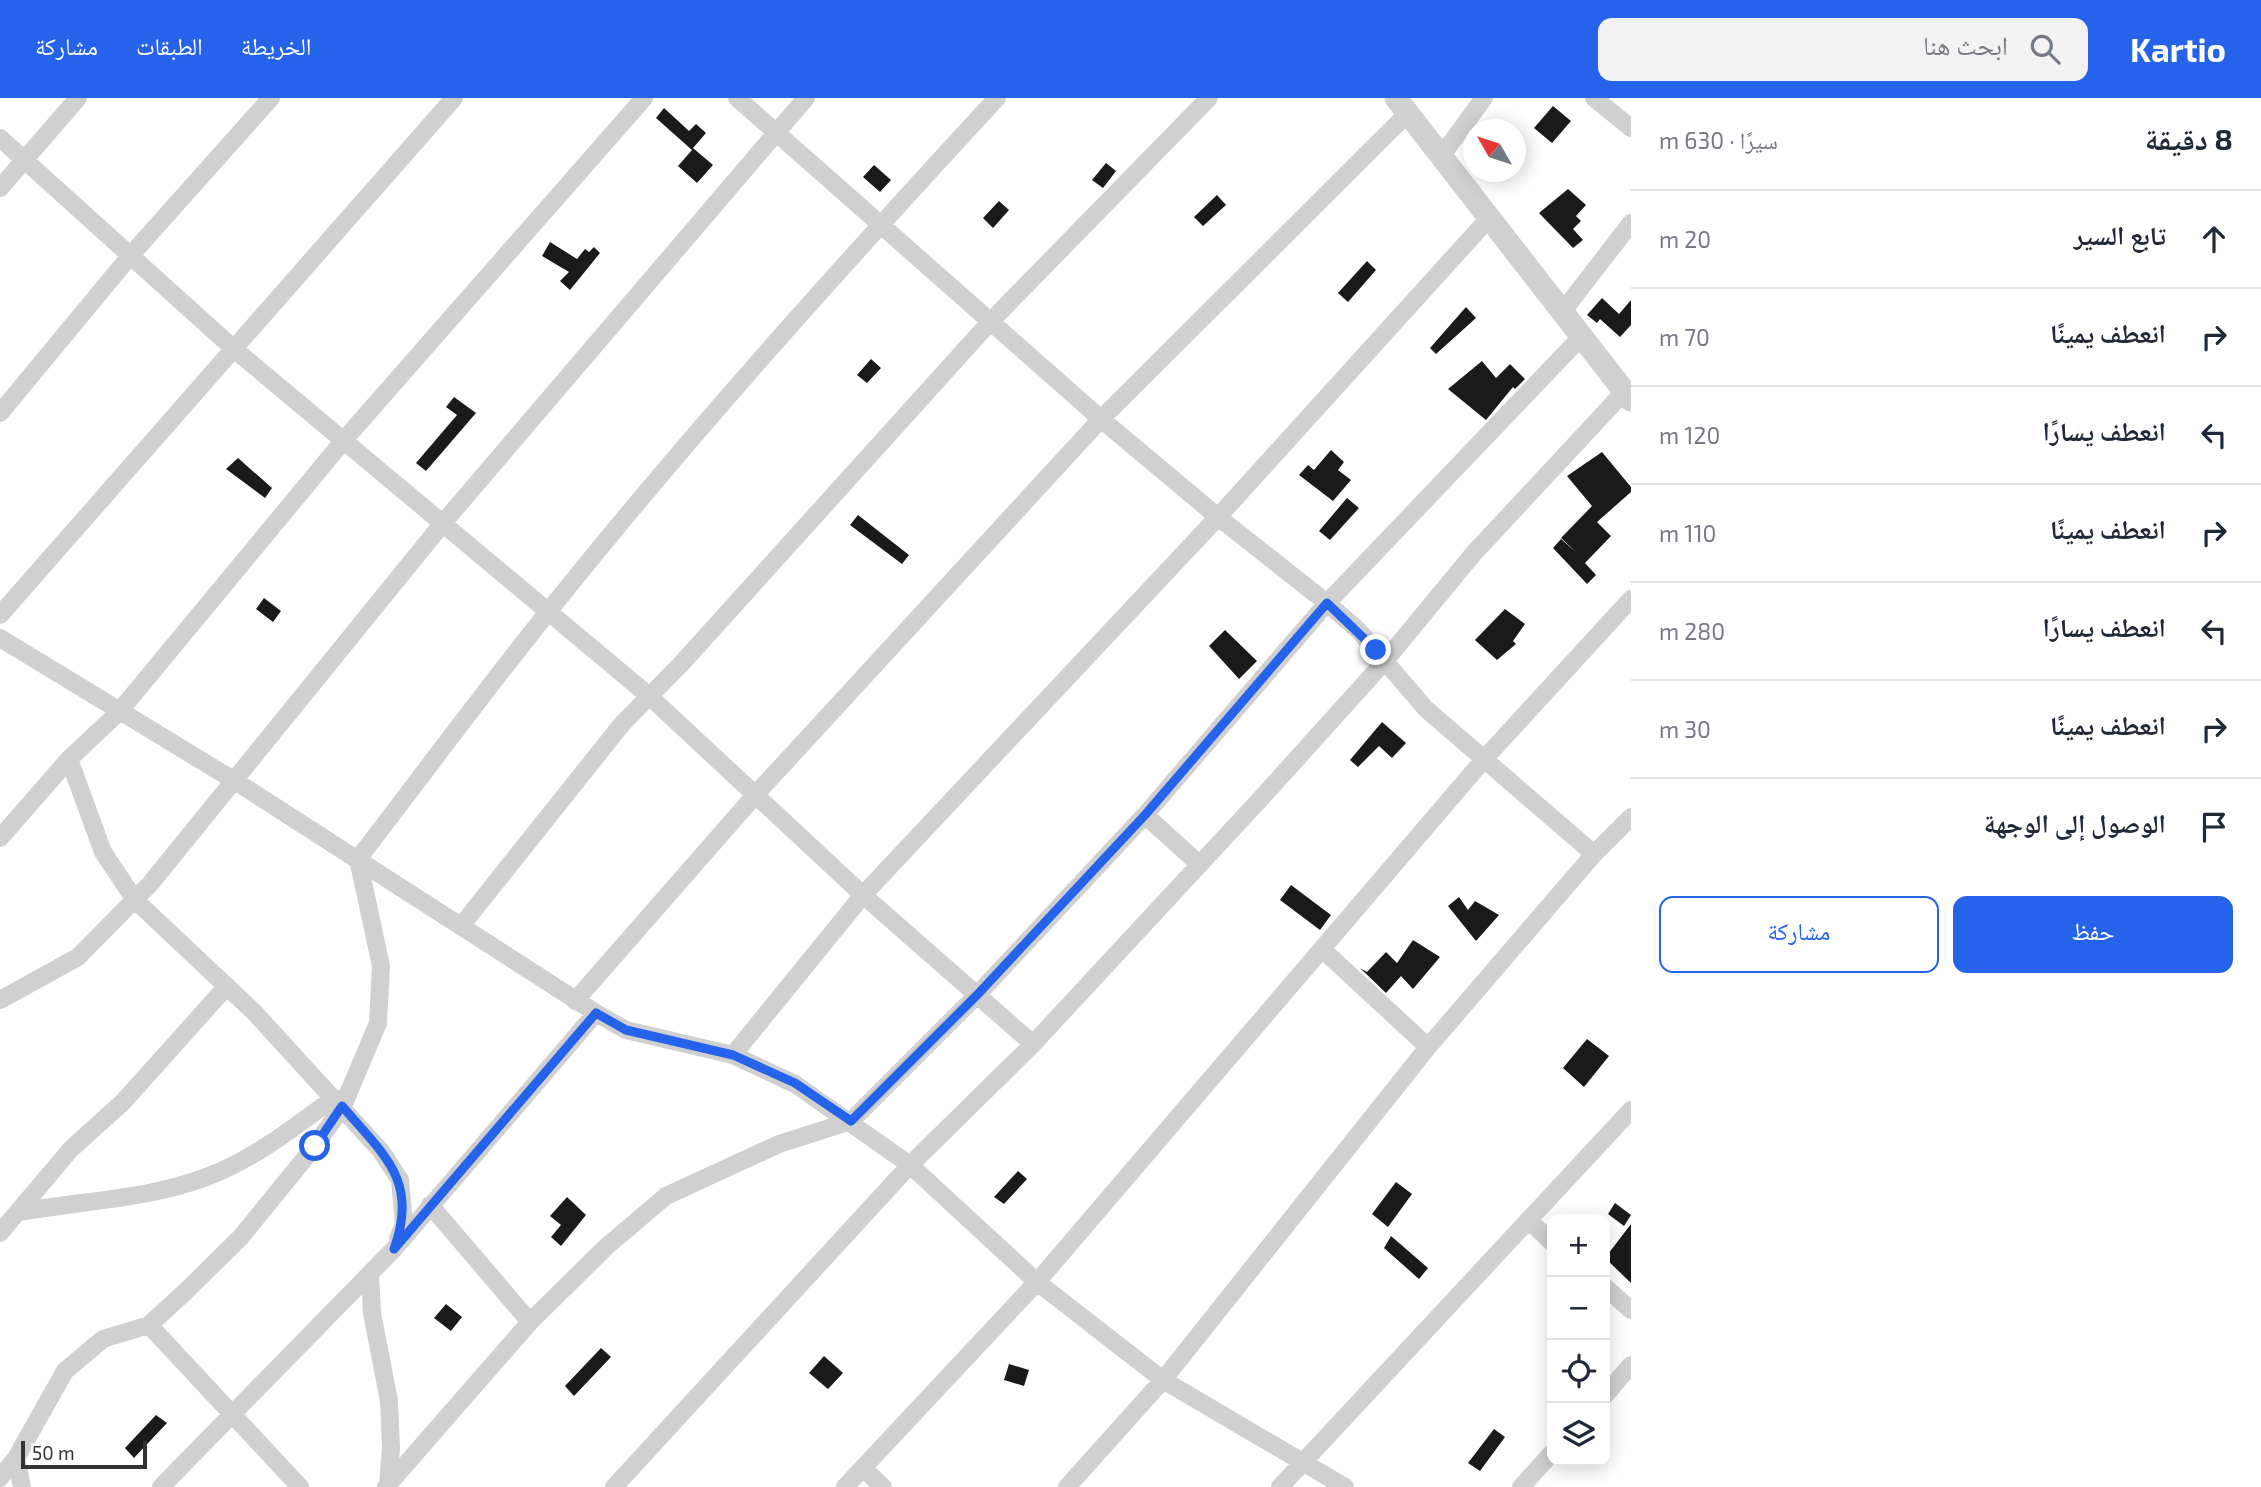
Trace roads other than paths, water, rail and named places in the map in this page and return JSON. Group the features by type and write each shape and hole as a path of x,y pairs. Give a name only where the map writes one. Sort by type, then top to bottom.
{"street":[{"path":"0,188 78,98"},
{"path":"0,414 130,256 271,98"},
{"path":"0,615 454,98"},
{"path":"0,838 69,759 118,713 344,440 644,98"},
{"path":"737,98 990,323 1218,517 1359,631 1426,709 1486,757 1531,802 1594,854"},
{"path":"0,1000 78,957 135,900 235,781 443,523 806,98"},
{"path":"0,1478 16,1458 65,1371 103,1339 149,1325 240,1238 338,1102 378,1023 381,966 358,859 548,611 639,501 880,224 997,98"},
{"path":"461,926 586,766 648,695 682,663 990,323 1209,98"},
{"path":"1442,155 1484,98"},
{"path":"1594,98 1631,128"},
{"path":"575,1001 757,793 1101,418 1402,106 1628,396 1474,553 1384,662 1199,864 1033,1044 910,1165 614,1487"},
{"path":"0,138 234,349 648,695 757,793 863,895 1033,1044"},
{"path":"733,1055 863,895 1218,517 1490,217"},
{"path":"1563,311 1631,223"},
{"path":"387,1486 530,1322 606,1247 666,1196 779,1144 851,1121 978,994 1145,815 1327,603 1582,336"},
{"path":"845,1487 1037,1282 1486,757 1631,599"},
{"path":"0,638 118,713 235,781 575,1001 626,1030 733,1055 795,1083 910,1165 1037,1282 1163,1380 1345,1487"},
{"path":"69,759 103,852 135,900 227,986 381,1150 400,1180 404,1223 394,1249"},
{"path":"1145,815 1199,864"},
{"path":"1067,1487 1163,1380 1428,1047 1594,854 1631,817"},
{"path":"1322,949 1428,1047"},
{"path":"0,1233 71,1149 123,1102 227,986"},
{"path":"161,1487 394,1249 596,1013"},
{"path":"20,1212 176,1187 220,1172 338,1102"},
{"path":"1280,1487 1631,1110"},
{"path":"430,1205 530,1322"},
{"path":"1529,1221 1547,1237"},
{"path":"370,1274 372,1313 389,1401 391,1448 387,1486"},
{"path":"1610,1291 1631,1310"},
{"path":"149,1325 300,1487"},
{"path":"1610,1389 1631,1366"},
{"path":"16,1458 22,1487"},
{"path":"1521,1487 1547,1458"},
{"path":"863,1468 883,1487"}]}
